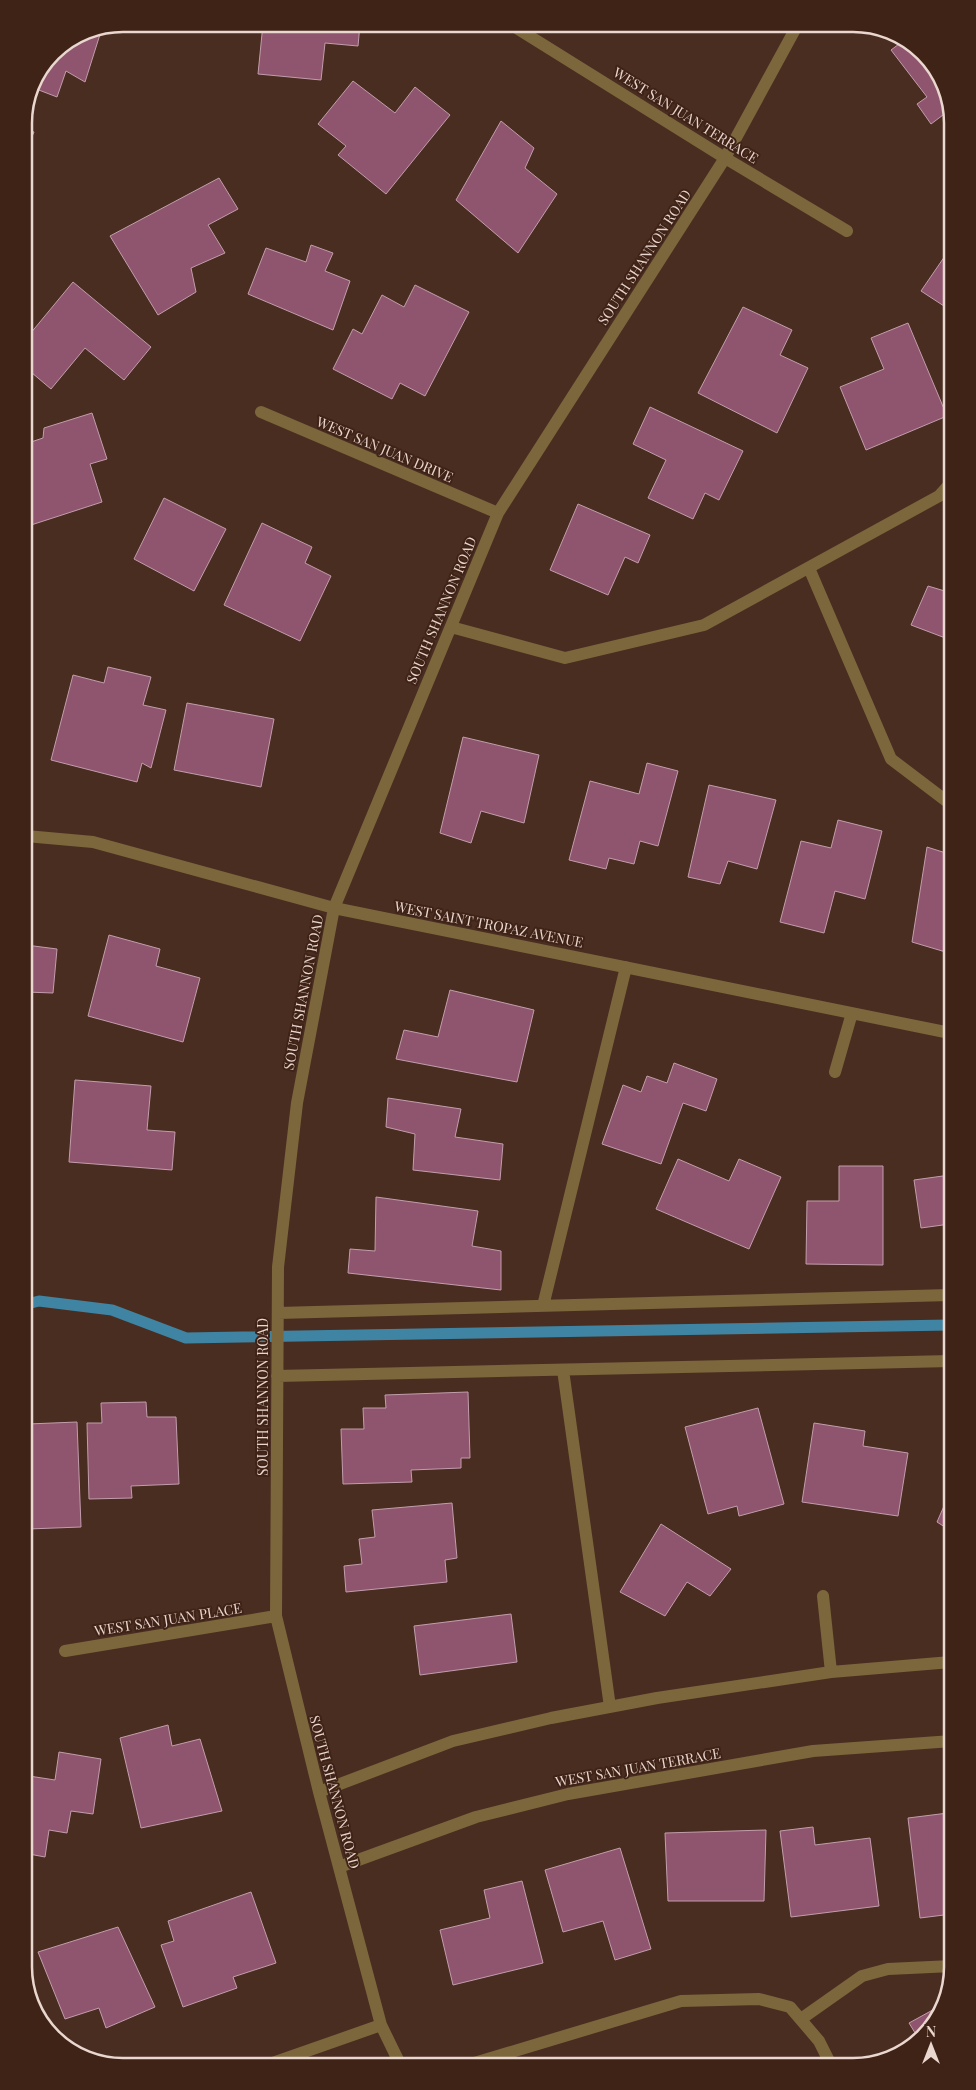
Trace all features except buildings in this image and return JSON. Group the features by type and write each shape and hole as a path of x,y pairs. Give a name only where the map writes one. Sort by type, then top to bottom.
{"street":[{"name":"WEST SAN JUAN TERRACE","path":"524,33 725,158 847,231"},
{"name":"SOUTH SHANNON ROAD","path":"397,2057 381,2025 319,1792 276,1616 278,1267 298,1104 334,908 498,513 725,158 793,33"},
{"name":"WEST SAN JUAN DRIVE","path":"261,412 498,513"},
{"path":"450,627 565,658 704,625 939,496 944,490"},
{"path":"809,568 891,759 944,799"},
{"name":"WEST SAINT TROPAZ AVENUE","path":"33,837 93,842 334,908 944,1032"},
{"path":"543,1306 626,967"},
{"path":"835,1072 852,1014"},
{"path":"278,1313 944,1295"},
{"path":"277,1376 944,1362"},
{"path":"563,1370 610,1707"},
{"path":"823,1596 831,1672"},
{"name":"WEST SAN JUAN PLACE","path":"65,1651 276,1616"},
{"path":"319,1792 453,1742 551,1718 831,1672 944,1663"},
{"name":"WEST SAN JUAN TERRACE","path":"339,1867 476,1817 568,1794 812,1751 944,1742"},
{"path":"801,2019 862,1976 888,1969 944,1966"},
{"path":"493,2058 681,2001 759,1999 790,2007 819,2041 827,2058"},
{"path":"290,2057 381,2025"}],"waterway":[{"path":"32,1303 39,1301 112,1310 186,1338 944,1325"}]}
